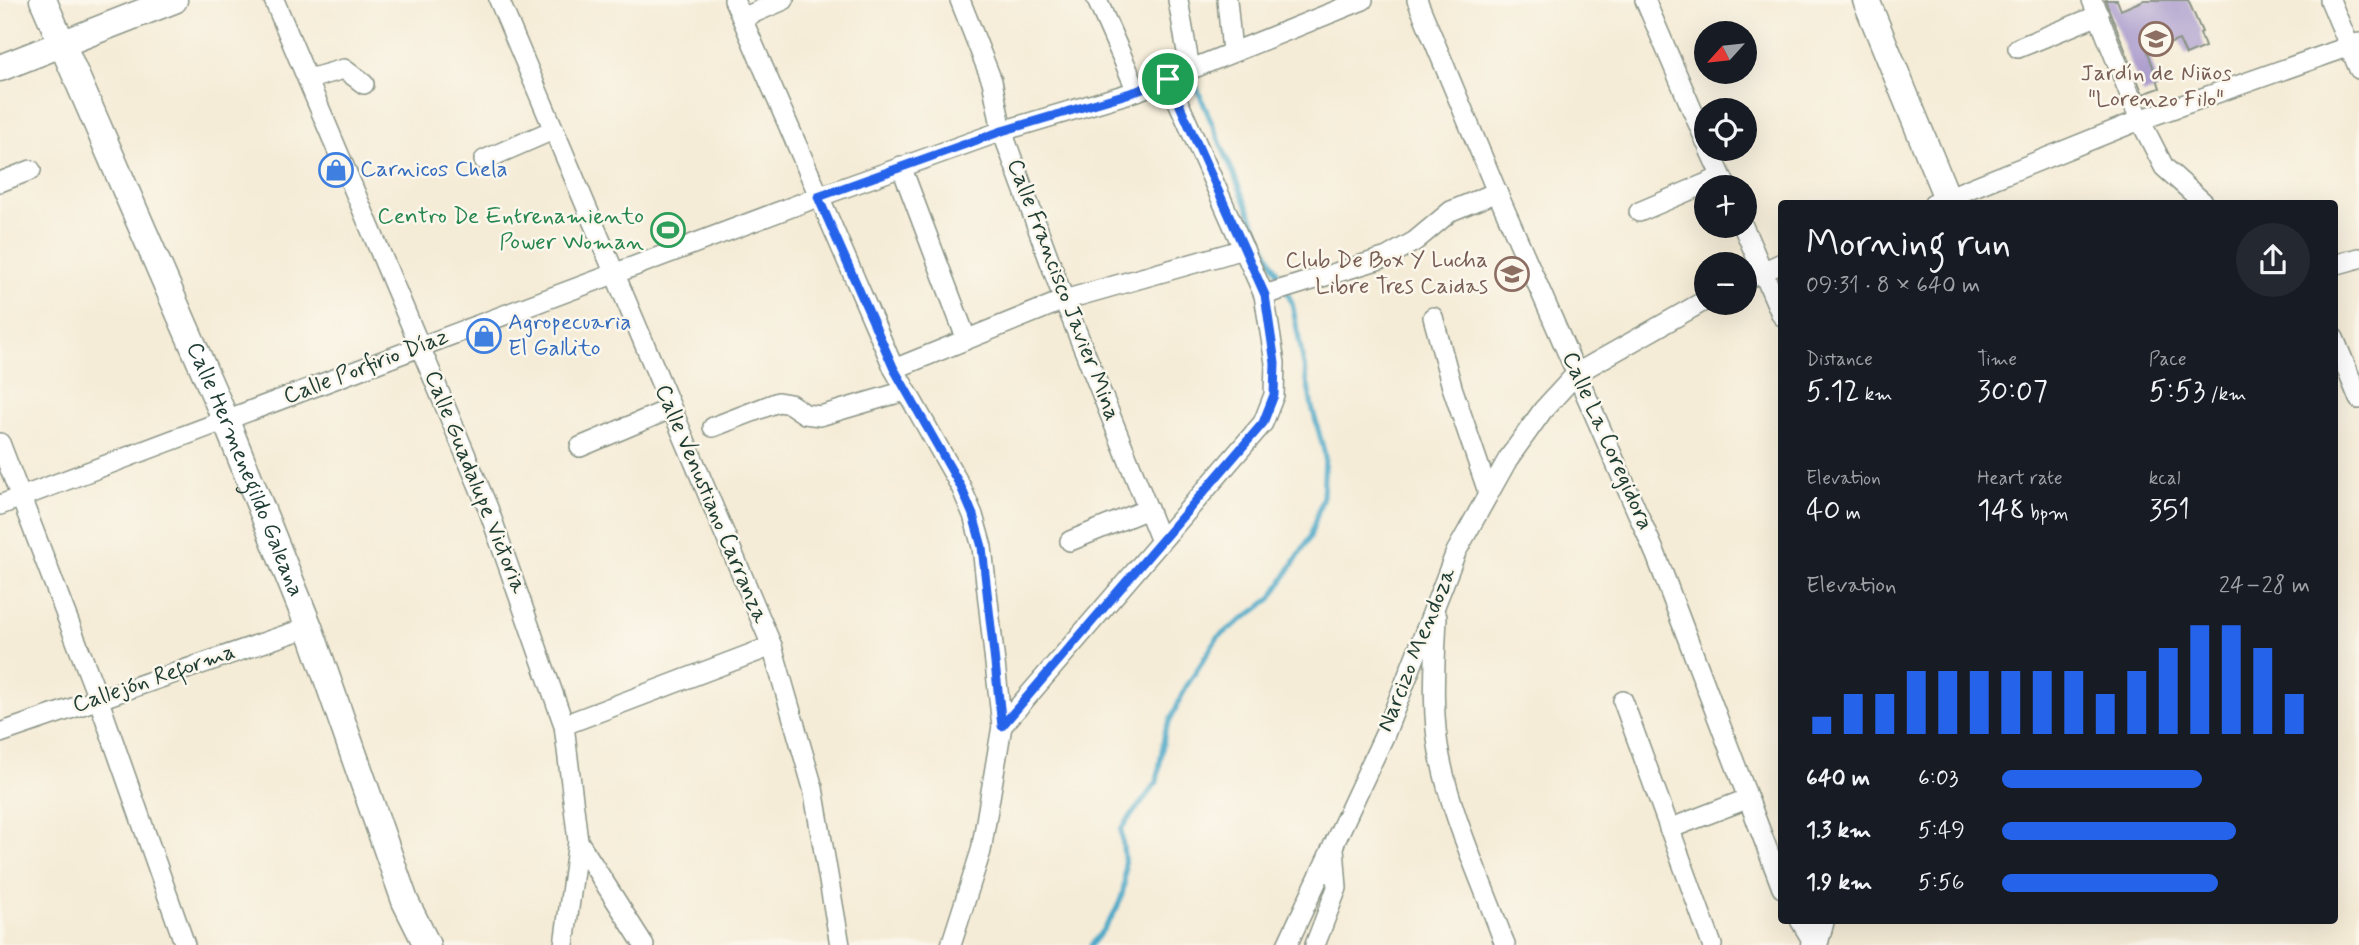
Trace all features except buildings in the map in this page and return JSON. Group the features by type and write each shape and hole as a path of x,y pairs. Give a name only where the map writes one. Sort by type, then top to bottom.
{"street":[{"name":"Calle Hermenegildo Galeana","path":"43,0 226,421 309,627 405,901 427,945"},
{"path":"0,68 174,0"},
{"name":"Calle Guadalupe Victoria","path":"274,0 509,562 564,725 578,841 564,945"},
{"name":"Calle Venustiano Carranza","path":"499,0 613,276 772,646 813,788 840,945"},
{"path":"783,0 738,9 894,369 961,487 982,547 1002,726 981,851 951,945"},
{"name":"Calle Francisco Javier Mina","path":"960,0 992,81 1002,131 1064,300 1160,539"},
{"path":"1097,0 1137,91"},
{"path":"1178,0 1190,69"},
{"path":"1227,0 1232,52"},
{"name":"Calle Porfirio Díaz","path":"0,505 901,166 1002,131 1137,91 1363,0"},
{"name":"Calle La Coregidora","path":"1417,0 1497,192 1657,555 1778,878"},
{"path":"1645,0 1694,114"},
{"path":"1866,0 1943,200"},
{"path":"2330,0 2354,45 2359,69"},
{"path":"2018,48 2096,8 2140,120 2164,167 2201,200"},
{"path":"1945,200 2140,120 2354,45"},
{"path":"309,79 344,69 364,85"},
{"path":"1002,726 1160,539 1263,423 1274,395 1271,293 1244,248 1168,79"},
{"path":"484,160 553,131"},
{"path":"901,166 966,338"},
{"path":"0,182 31,170"},
{"path":"1271,293 1402,250 1451,211 1497,192"},
{"path":"1639,212 1694,193"},
{"path":"1748,238 1778,307"},
{"path":"894,369 1064,300 1244,248"},
{"path":"2338,264 2359,258"},
{"path":"1757,274 1778,265"},
{"name":"Narcizo Mendoza","path":"1287,945 1334,847 1437,606 1456,552 1488,492 1544,410 1577,373 1694,307"},
{"path":"1433,317 1452,387 1488,492"},
{"path":"2338,348 2359,399"},
{"path":"713,427 778,402 790,404 805,414 820,416 905,391"},
{"path":"580,447 670,410"},
{"path":"0,443 98,698 186,945"},
{"path":"1070,541 1149,509"},
{"path":"1437,606 1436,708 1440,757 1455,813 1506,945"},
{"name":"Callejón Reforma","path":"0,733 309,627"},
{"path":"564,725 772,646"},
{"path":"1623,701 1712,945"},
{"path":"1669,829 1747,799"},
{"path":"578,841 644,945"},
{"path":"1315,945 1337,888 1334,847"},
{"path":"1802,924 1814,945"},
{"path":"1814,945 1820,924"}],"waterway":[{"path":"1091,945 1113,916 1123,891 1125,865 1121,829 1157,782 1165,731 1186,687 1218,637 1271,599 1310,537 1323,496 1325,455 1312,407 1292,303 1260,236 1196,86"}],"place":[{"name":"Jardín de Niños \"Lorenzo Filo\"","path":"2156,39"},
{"name":"Carnicos Chela","path":"336,170"},
{"name":"Centro De Entrenamiento Power Woman","path":"668,230"},
{"name":"Club De Box Y Lucha Libre Tres Caidas","path":"1512,274"},
{"name":"Agropecuaria El Gallito","path":"484,336"}],"route":[{"path":"1168,79 1265,295 1275,363 1274,395 1263,423 1160,539 1002,726 982,547 973,515 961,487 894,369 818,197 1002,131 1137,91 1168,79"}]}
